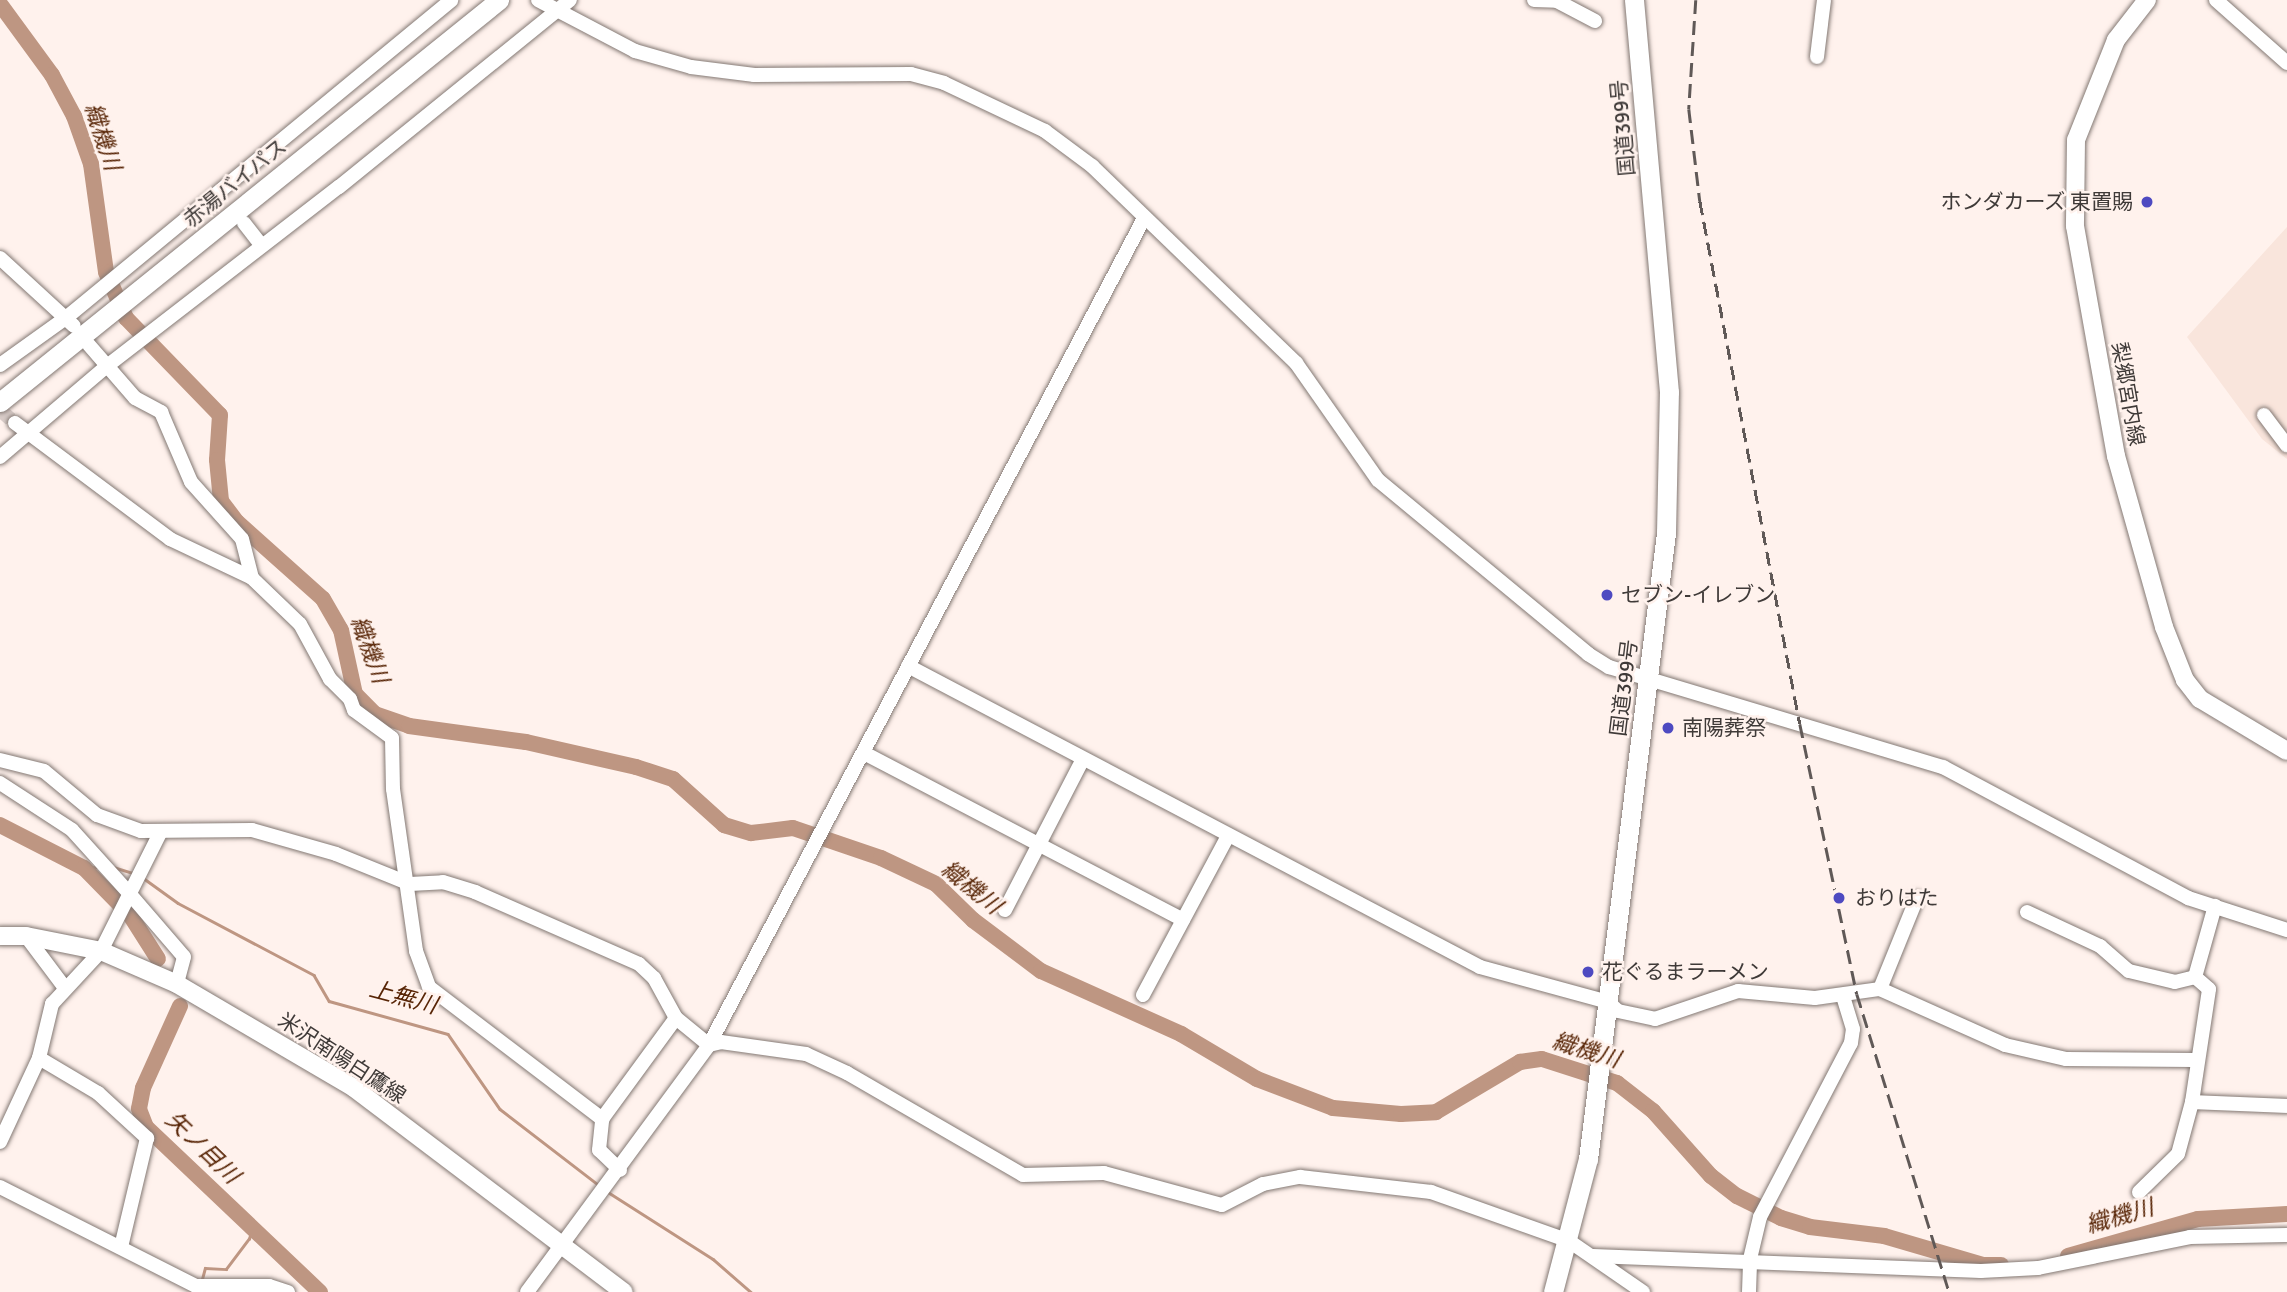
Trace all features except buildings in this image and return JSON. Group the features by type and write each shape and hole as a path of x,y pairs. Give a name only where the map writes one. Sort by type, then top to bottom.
{"highway":[{"name":"赤湯バイパス","path":"0,402 68,347 81,329 140,289 499,0"},
{"name":"国道399号","path":"1553,1292 1583,1183 1598,1084 1666,533 1669,392 1634,0"},
{"path":"14,423 68,347"}],"main road":[{"name":"梨郷宮内線","path":"2147,0 2116,40 2076,140 2075,226 2116,456 2164,627 2185,680 2200,699 2287,751"},
{"name":"米沢南陽白鷹線","path":"0,936 26,936 101,951 177,984 354,1088 564,1244 624,1292"}],"street":[{"path":"0,365 81,329 217,189 451,0"},
{"path":"538,0 635,51 691,67 754,75 911,74 944,83 1067,145 1296,363 1354,448 1390,492 1588,654 1609,667 1943,767 2189,898 2287,930"},
{"path":"0,457 14,423 107,366 570,0"},
{"path":"1534,0 1557,1 1595,21"},
{"path":"1817,57 1824,0"},
{"path":"2216,0 2287,63"},
{"path":"217,189 227,202"},
{"path":"527,1292 620,1170 709,1045 1143,220"},
{"path":"244,223 261,245"},
{"path":"0,258 81,329 107,366 135,398 161,412 191,482 242,539 252,578"},
{"path":"2264,415 2287,445"},
{"path":"14,423 170,539 252,578 300,625 330,678 350,699 354,710 392,738 393,789 410,884 416,951 429,987 603,1119"},
{"path":"908,666 1480,967 1608,1002 1618,1011 1655,1019 1738,991 1779,997 1843,997 1880,989 2005,1045 2066,1059 2194,1060"},
{"path":"864,752 1183,920"},
{"path":"1005,910 1083,759"},
{"path":"0,760 44,771 97,815 141,831 252,830 336,854 380,876 410,884 443,882 475,891 619,952 654,978 676,1018 709,1045"},
{"path":"0,783 72,830 126,898 184,957 177,984"},
{"path":"0,1142 39,1058 45,1019 65,988 101,951 161,831"},
{"path":"1143,995 1228,836"},
{"path":"1880,989 1917,898"},
{"path":"2195,977 2215,906"},
{"path":"2027,912 2101,946 2129,971 2175,982 2195,977"},
{"path":"26,936 65,988"},
{"path":"2139,1192 2174,1162 2192,1102 2194,1060 2209,989 2195,977"},
{"path":"1749,1292 1750,1259 1760,1217 1851,1042 1853,1030 1843,997"},
{"path":"620,1170 600,1150 603,1119 676,1018"},
{"path":"709,1045 721,1042 806,1054 847,1073 1023,1175 1104,1172 1223,1205 1263,1184 1318,1176 1431,1192 1569,1241 1643,1292"},
{"path":"39,1058 98,1093 147,1138 121,1247"},
{"path":"2192,1102 2287,1106"},
{"path":"0,1187 121,1247 195,1289 270,1286 288,1292"},
{"path":"1589,1256 1750,1259 1864,1269 1981,1271 2038,1268 2190,1237 2287,1235"}],"shaded area":[{"path":"2287,227 2287,459 2262,439 2187,337"}],"waterway":[{"name":"織機川","path":"0,4 52,75 74,116 91,164 106,272 126,318 220,415 217,460 221,501 237,522 323,599 341,630 355,694 375,714 409,726 526,742 636,767 673,779 724,825 751,833 793,828 881,858 936,884 973,920 1041,971 1181,1034 1257,1079 1333,1108 1401,1114 1436,1112 1520,1062 1542,1059 1617,1083 1653,1111 1711,1176 1737,1196 1781,1218 1810,1227 1884,1236 1983,1265 2001,1265"},
{"name":"矢ノ目川","path":"0,825 84,868 130,915 158,959"},
{"name":"上無川","path":"110,866 133,873"},
{"name":"上無川","path":"84,868 97,867"},
{"name":"上無川","path":"142,877 178,903 314,975 329,1001 448,1034 500,1109 600,1186"},
{"name":"矢ノ目川","path":"180,1006 143,1088 139,1109 146,1127 320,1292"},
{"name":"上無川","path":"608,1192 713,1259 751,1292"},
{"name":"織機川","path":"2068,1256 2198,1219 2287,1214"},
{"path":"202,1279 205,1268 226,1269 249,1239 253,1224"}],"tunnel":[{"path":"0,410 15,423"}],"railway":[{"path":"1696,0 1689,109 1700,201 1800,724 1857,994 1949,1292"}],"place":[{"name":"ホンダカーズ 東置賜","path":"2147,202"},
{"name":"セブン-イレブン","path":"1607,595"},
{"name":"南陽葬祭","path":"1668,728"},
{"name":"おりはた","path":"1839,898"},
{"name":"花ぐるまラーメン","path":"1588,972"}]}
